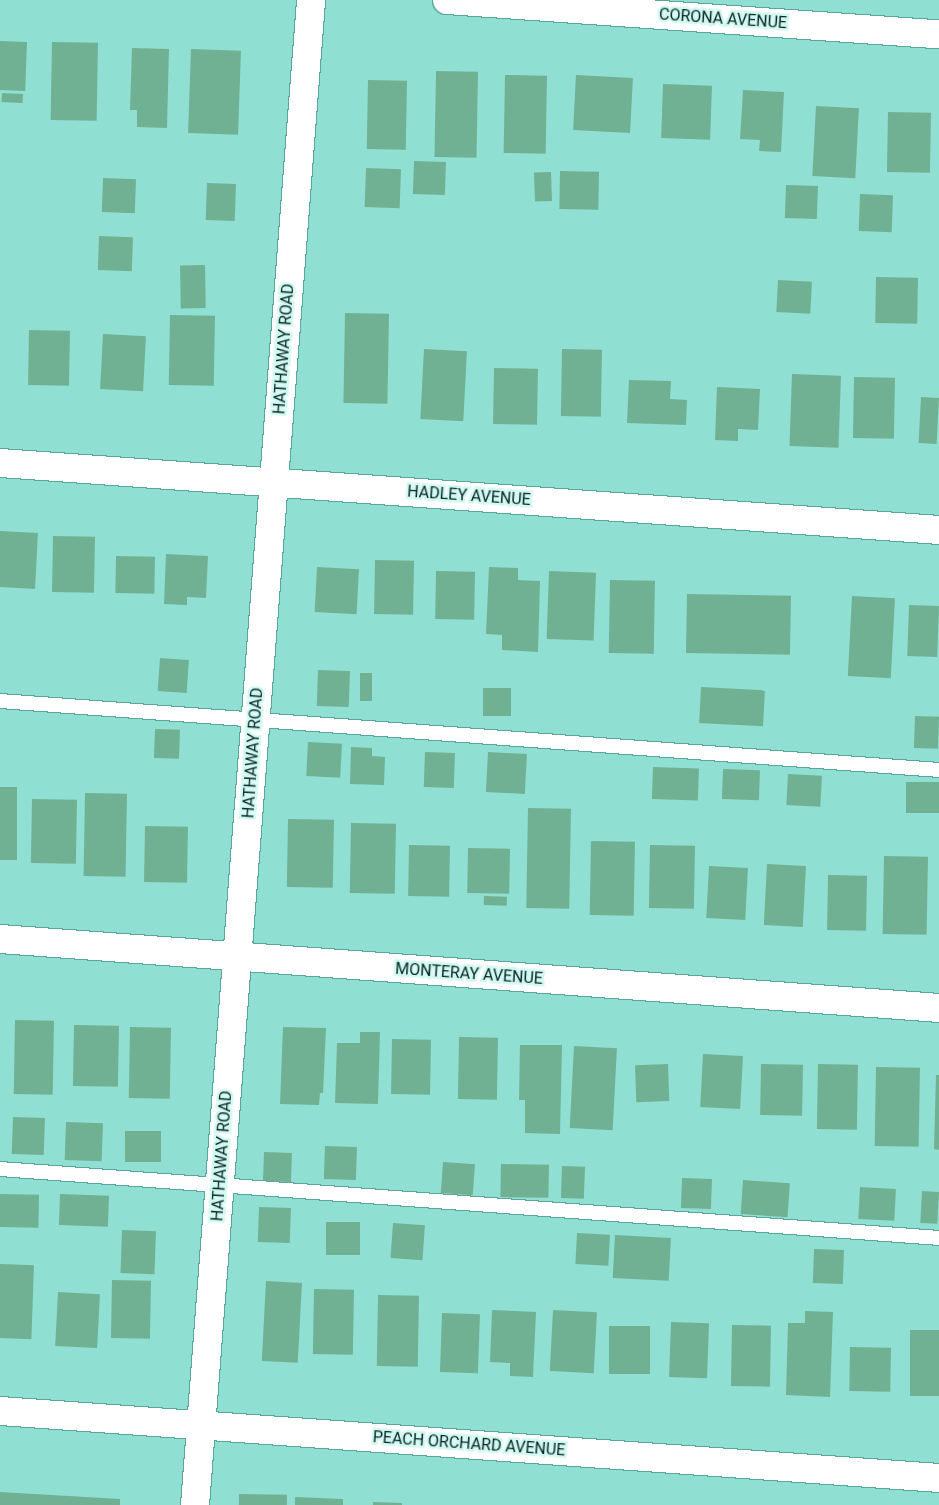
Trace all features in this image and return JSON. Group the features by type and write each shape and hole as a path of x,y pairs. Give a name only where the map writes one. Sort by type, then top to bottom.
{"street":[{"name":"HATHAWAY ROAD","path":"195,1505 311,0"},
{"name":"CORONA AVENUE","path":"447,0 939,34"},
{"name":"HADLEY AVENUE","path":"0,463 939,530"},
{"name":"MONTERAY AVENUE","path":"0,939 237,958 939,1008"},
{"name":"PEACH ORCHARD AVENUE","path":"0,1411 939,1478"}],"lane":[{"path":"0,701 939,770"},
{"path":"0,1169 939,1238"}],"building":[{"path":"0,41 27,42 25,91 0,90"},
{"path":"52,42 98,43 97,121 51,120"},
{"path":"132,48 169,49 167,128 137,127 137,110 130,110"},
{"path":"191,49 241,51 238,135 188,133"},
{"path":"436,71 478,72 476,158 434,157"},
{"path":"505,75 547,76 546,154 504,153"},
{"path":"576,75 633,78 630,133 573,130"},
{"path":"368,80 407,81 406,150 367,149"},
{"path":"663,84 712,86 710,140 661,138"},
{"path":"743,90 784,92 781,152 759,151 760,140 740,139"},
{"path":"2,93 23,94 23,103 2,102"},
{"path":"816,106 859,108 855,178 812,176"},
{"path":"888,112 931,113 930,173 887,172"},
{"path":"414,161 446,162 445,195 413,194"},
{"path":"366,168 401,169 400,208 365,207"},
{"path":"560,171 599,172 598,210 559,209"},
{"path":"551,172 552,201 535,202 534,173"},
{"path":"103,178 136,179 135,213 102,212"},
{"path":"207,183 236,184 235,221 206,220"},
{"path":"786,185 818,186 817,219 785,218"},
{"path":"860,194 893,195 892,232 859,231"},
{"path":"99,236 133,237 132,271 98,270"},
{"path":"180,265 205,265 206,308 181,308"},
{"path":"876,277 918,278 917,324 875,323"},
{"path":"778,280 812,282 810,314 776,312"},
{"path":"345,313 389,314 387,404 343,403"},
{"path":"170,315 215,316 214,386 169,385"},
{"path":"29,330 70,331 69,386 28,385"},
{"path":"103,334 146,336 143,391 100,389"},
{"path":"424,349 467,351 463,421 420,419"},
{"path":"562,349 602,350 601,417 561,416"},
{"path":"494,368 538,369 537,425 493,424"},
{"path":"792,374 841,376 838,448 789,446"},
{"path":"854,377 895,378 894,439 853,438"},
{"path":"629,380 671,381 670,399 687,400 686,425 627,423"},
{"path":"717,387 760,389 758,430 738,429 738,441 715,440"},
{"path":"921,397 939,398 937,444 919,443"},
{"path":"0,531 38,533 35,589 0,587"},
{"path":"53,536 95,537 94,593 52,592"},
{"path":"166,554 208,556 206,598 187,597 187,605 164,604"},
{"path":"116,556 155,557 154,594 115,593"},
{"path":"375,560 414,561 413,615 374,614"},
{"path":"317,567 359,569 357,614 315,612"},
{"path":"489,567 518,568 518,580 540,581 538,652 502,650 502,635 486,634"},
{"path":"436,571 475,572 474,620 435,619"},
{"path":"549,571 596,573 594,641 547,639"},
{"path":"610,580 655,581 654,654 609,653"},
{"path":"687,594 791,596 790,655 686,653"},
{"path":"852,596 895,598 891,678 848,676"},
{"path":"909,605 939,606 937,657 907,656"},
{"path":"160,658 189,660 187,693 158,691"},
{"path":"318,670 350,671 349,707 317,706"},
{"path":"360,673 372,673 372,701 360,701"},
{"path":"701,687 765,690 763,726 699,723"},
{"path":"483,688 511,688 511,716 483,716"},
{"path":"915,716 939,717 938,749 914,748"},
{"path":"155,729 180,730 179,759 154,758"},
{"path":"308,742 342,744 340,778 306,776"},
{"path":"351,747 372,748 372,756 385,757 384,785 350,784"},
{"path":"425,752 455,753 454,788 424,787"},
{"path":"488,752 527,754 525,794 486,792"},
{"path":"653,767 699,769 698,801 652,799"},
{"path":"723,769 760,770 759,800 722,799"},
{"path":"788,774 822,776 820,807 786,805"},
{"path":"906,782 939,782 939,813 906,813"},
{"path":"0,787 17,787 17,860 0,860"},
{"path":"85,793 127,794 126,877 84,876"},
{"path":"32,799 77,800 76,864 31,863"},
{"path":"528,808 571,809 569,909 526,908"},
{"path":"288,819 334,820 333,888 287,887"},
{"path":"351,823 396,824 395,894 350,893"},
{"path":"145,826 188,827 187,883 144,882"},
{"path":"591,841 635,842 634,916 590,915"},
{"path":"409,845 450,846 449,897 408,896"},
{"path":"650,845 695,846 694,909 649,908"},
{"path":"468,848 510,849 509,894 467,893"},
{"path":"884,856 928,857 927,935 883,934"},
{"path":"767,864 806,866 803,927 764,925"},
{"path":"709,866 748,868 745,920 706,918"},
{"path":"828,875 867,876 866,931 827,930"},
{"path":"484,896 507,897 507,906 484,905"},
{"path":"15,1020 54,1021 53,1095 14,1094"},
{"path":"74,1025 119,1026 118,1087 73,1086"},
{"path":"130,1027 171,1028 170,1099 129,1098"},
{"path":"283,1027 326,1028 323,1093 320,1093 319,1105 280,1104"},
{"path":"360,1032 380,1032 378,1104 335,1103 337,1043 360,1043"},
{"path":"459,1037 498,1038 497,1100 458,1099"},
{"path":"392,1039 431,1040 430,1095 391,1094"},
{"path":"520,1045 562,1045 560,1134 525,1133 525,1100 519,1100"},
{"path":"574,1046 617,1048 613,1130 570,1128"},
{"path":"703,1054 743,1056 740,1109 700,1107"},
{"path":"668,1064 669,1101 636,1102 635,1065"},
{"path":"761,1064 803,1065 802,1116 760,1115"},
{"path":"818,1064 858,1065 857,1130 817,1129"},
{"path":"876,1067 920,1068 919,1147 875,1146"},
{"path":"936,1075 939,1075 939,1150 934,1149"},
{"path":"13,1117 45,1118 44,1155 12,1154"},
{"path":"66,1122 103,1123 102,1161 65,1160"},
{"path":"125,1131 161,1131 161,1162 125,1162"},
{"path":"325,1146 357,1147 356,1180 324,1179"},
{"path":"264,1152 292,1153 291,1182 263,1181"},
{"path":"443,1162 475,1164 473,1195 441,1193"},
{"path":"501,1164 549,1165 548,1198 500,1197"},
{"path":"562,1166 585,1167 584,1199 561,1198"},
{"path":"682,1178 712,1179 711,1209 681,1208"},
{"path":"743,1180 790,1183 788,1217 741,1214"},
{"path":"860,1187 896,1189 894,1221 858,1219"},
{"path":"922,1191 939,1192 937,1224 920,1223"},
{"path":"0,1194 39,1195 38,1228 0,1227"},
{"path":"60,1194 109,1196 108,1227 59,1225"},
{"path":"259,1207 291,1208 290,1243 258,1242"},
{"path":"326,1222 360,1222 360,1255 326,1255"},
{"path":"393,1223 425,1225 422,1260 391,1258"},
{"path":"122,1230 156,1231 154,1274 120,1273"},
{"path":"577,1233 610,1235 608,1266 575,1264"},
{"path":"615,1235 671,1238 669,1281 613,1278"},
{"path":"814,1249 844,1250 843,1284 813,1283"},
{"path":"0,1264 34,1265 31,1339 0,1338"},
{"path":"112,1280 151,1281 150,1339 111,1338"},
{"path":"266,1281 302,1283 298,1363 262,1361"},
{"path":"314,1289 354,1290 353,1355 313,1354"},
{"path":"58,1292 100,1294 97,1348 55,1346"},
{"path":"378,1295 419,1296 418,1367 377,1366"},
{"path":"492,1310 536,1312 533,1377 510,1376 510,1363 490,1362"},
{"path":"553,1310 597,1312 594,1373 550,1371"},
{"path":"805,1311 833,1312 830,1397 786,1395 788,1323 805,1323"},
{"path":"442,1313 480,1314 478,1373 440,1372"},
{"path":"671,1322 709,1323 707,1378 669,1377"},
{"path":"732,1325 771,1326 770,1387 731,1386"},
{"path":"609,1326 650,1326 650,1374 609,1374"},
{"path":"910,1330 939,1330 939,1396 910,1396"},
{"path":"850,1347 891,1348 890,1392 849,1391"},
{"path":"0,1492 120,1499 120,1505 0,1505"},
{"path":"239,1494 287,1495 287,1505 239,1505"},
{"path":"295,1497 343,1499 343,1505 295,1505"},
{"path":"373,1502 402,1503 402,1505 373,1505"}]}
